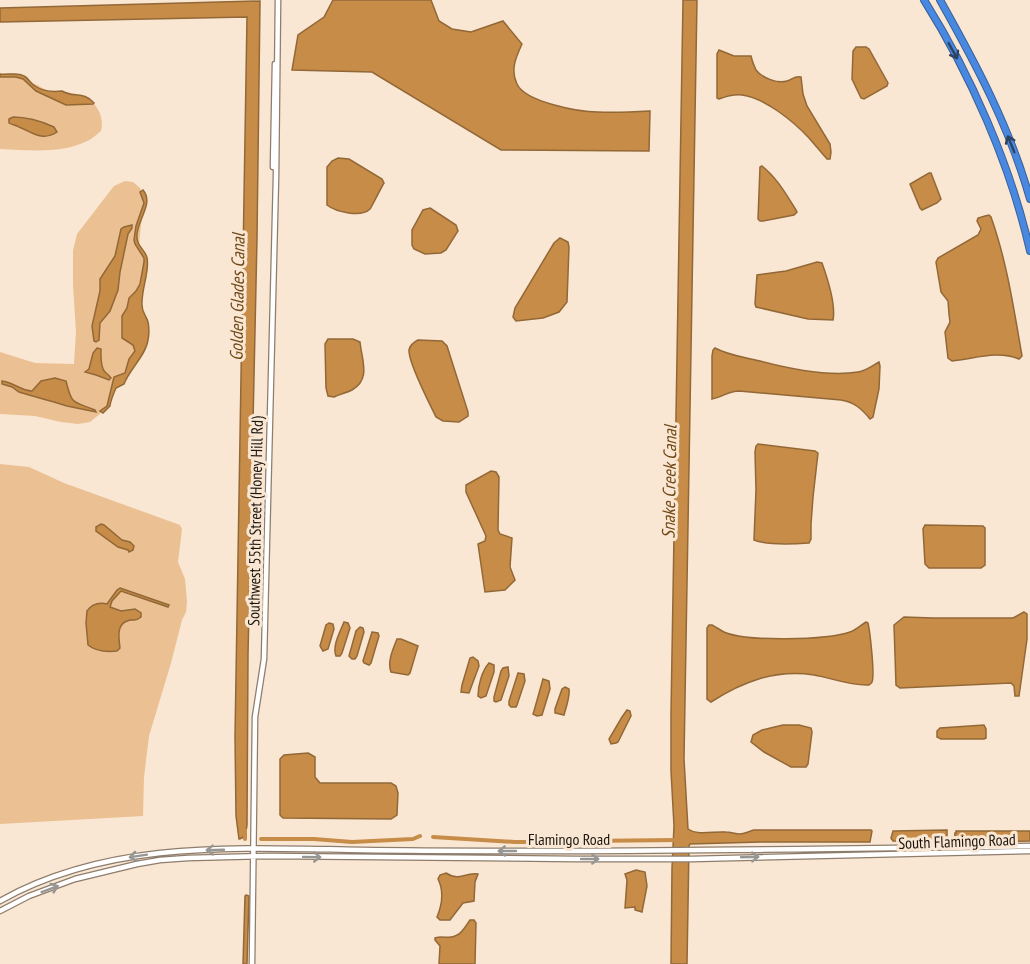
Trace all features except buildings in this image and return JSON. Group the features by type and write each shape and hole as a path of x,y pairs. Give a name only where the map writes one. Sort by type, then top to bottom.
{"highway":[{"path":"924,0 959,62 987,121 1013,189 1030,251"},
{"path":"940,0 966,45 994,102 1022,172 1030,199"}],"main road":[{"name":"Southwest 55th Street (Honey Hill Rd)","path":"252,964 255,717 264,659 274,193 273,118 278,0"},
{"name":"Flamingo Road","path":"0,901 26,888 73,870 135,856 188,850 254,848 691,851 884,848"},
{"name":"South Flamingo Road","path":"884,848 1030,848"},
{"name":"South Flamingo Road","path":"884,855 1030,848"},
{"name":"Flamingo Road","path":"0,911 29,896 75,879 137,864 188,858 692,859 884,855"}],"shaded area":[{"path":"333,0 431,0 439,21 452,29 471,32 503,21 522,44 516,59 514,74 522,90 530,96 553,105 589,112 650,111 649,151 501,150 372,72 292,70 298,35 324,17"},
{"path":"683,0 697,0 684,759 688,829 701,833 740,834 754,830 872,831 870,842 690,844 687,964 671,964 674,826 671,713"},
{"path":"260,1 247,825 244,836 239,839 236,816 235,737 247,17 0,22 0,8"},
{"path":"856,47 869,49 888,83 887,86 864,99 861,98 852,79 853,51"},
{"path":"719,50 734,56 751,56 756,70 770,80 783,82 801,77 807,106 830,144 830,159 827,159 795,125 769,105 742,95 717,98 717,54"},
{"path":"0,74 22,75 33,85 42,89 86,97 94,103 66,105 36,91 23,79 0,77"},
{"path":"0,76 15,76 46,90 89,99 100,114 101,131 87,141 65,148 0,149"},
{"path":"13,117 39,121 54,127 57,132 47,136 37,135 9,123 9,119"},
{"path":"338,158 349,159 382,179 384,183 371,208 366,212 348,213 327,205 327,167"},
{"path":"762,166 785,192 797,212 794,215 763,221 758,219 760,167"},
{"path":"931,173 941,199 922,210 910,184"},
{"path":"125,181 133,182 140,188 145,205 139,244 145,258 139,294 145,327 131,368 116,385 107,408 90,422 78,424 35,416 0,414 0,352 35,363 74,364 76,332 73,251 77,234 114,186"},
{"path":"143,190 147,201 137,238 148,263 142,305 148,322 147,346 124,384 116,388 110,406 103,413 100,411 107,406 114,377 125,373 129,359 135,351 133,345 122,338 122,316 129,298 140,284 144,262 134,240 144,203 140,192"},
{"path":"430,208 456,225 458,231 446,250 441,253 425,254 414,249 412,245 412,230 423,210"},
{"path":"989,215 1001,251 1022,356 1019,359 994,355 952,361 948,358 945,332 950,322 948,301 941,292 936,262 938,258 978,235 981,229 978,218"},
{"path":"132,225 128,234 118,290 110,311 100,323 99,340 96,342 92,326 100,291 100,279 115,256 121,229"},
{"path":"560,238 568,242 569,247 567,302 559,312 543,318 516,321 513,317 515,308 554,243"},
{"path":"817,262 822,263 828,283 832,299 833,320 808,319 756,307 757,275 786,271"},
{"path":"328,339 353,339 360,342 364,369 362,381 358,386 334,397 328,396 326,388 325,344"},
{"path":"418,340 442,341 447,346 468,412 468,416 459,422 443,421 436,417 410,356 410,347"},
{"path":"97,348 101,349 102,367 111,378 109,380 85,372 89,369 93,353"},
{"path":"715,348 732,355 821,373 858,372 879,362 879,389 873,417 870,419 857,406 841,400 739,391 712,399 712,356"},
{"path":"55,378 66,381 74,402 96,412 19,392 2,384 2,381 32,391 41,381"},
{"path":"758,444 818,453 809,543 789,544 754,540 755,452"},
{"path":"0,464 29,467 64,483 180,525 182,529 178,562 185,579 186,612 149,736 144,777 143,816 0,824"},
{"path":"491,471 496,472 499,477 498,530 500,534 512,538 510,567 515,580 505,590 485,592 478,544 485,541 486,536 466,492 466,485"},
{"path":"101,524 122,540 130,542 134,546 133,550 129,552 118,547 96,531 96,527"},
{"path":"925,525 983,526 985,528 985,565 981,568 929,568 925,564 923,529"},
{"path":"120,588 169,605 168,607 121,591 110,607 121,611 135,609 141,613 141,617 127,621 121,626 120,648 117,651 94,649 88,645 87,611 96,604 107,604"},
{"path":"1024,612 1027,614 1027,639 1019,696 1015,696 1014,686 1011,683 900,688 896,685 894,625 904,617 1013,618"},
{"path":"344,622 348,623 350,628 342,653 336,656 336,643"},
{"path":"866,622 869,628 873,663 873,678 869,685 814,675 786,674 747,683 711,702 707,699 707,628 709,625 735,635 787,639 839,635 852,631"},
{"path":"333,624 334,629 328,649 323,651 320,646 326,625"},
{"path":"360,627 364,632 357,656 352,659 349,656 356,631"},
{"path":"372,632 378,633 379,636 369,665 363,661"},
{"path":"397,639 418,646 408,675 391,672 390,660"},
{"path":"473,657 478,661 479,666 469,693 461,692 470,658"},
{"path":"489,663 494,665 494,672 486,696 481,698 478,696 480,683"},
{"path":"508,667 509,676 501,700 496,702 494,697 501,671"},
{"path":"518,673 524,674 525,681 516,707 511,707 509,701"},
{"path":"543,679 549,681 550,689 542,715 537,716 533,714"},
{"path":"565,687 569,689 569,692 564,715 555,713 555,709 562,689"},
{"path":"627,710 630,711 631,716 618,742 611,744 609,739"},
{"path":"783,725 811,728 806,767 791,767 751,742 753,735 762,730"},
{"path":"984,725 986,738 984,739 941,739 937,737 937,731 940,728"},
{"path":"308,753 315,757 315,777 320,783 391,783 396,786 397,815 391,819 283,818 280,815 280,759 284,755"},
{"path":"947,830 947,842 893,841 891,838 893,831"},
{"path":"956,831 1030,831 1030,841 954,842"},
{"path":"636,870 645,872 647,886 642,912 635,910 635,907 625,908 627,880 625,874"},
{"path":"446,873 455,877 478,874 474,901 463,903 450,920 440,920 437,917 442,893 438,879 440,875"},
{"path":"245,896 249,896 247,964 243,964"},
{"path":"470,920 476,923 475,964 439,964 440,946 435,938 457,935"}],"waterway":[{"name":"Golden Glades Canal","path":"245,830 245,839"},
{"path":"261,839 352,842 413,839 420,836"},
{"path":"433,837 515,842 563,842"},
{"path":"582,841 678,840"}],"water label":[{"name":"Snake Creek Canal","path":"669,482"}]}
